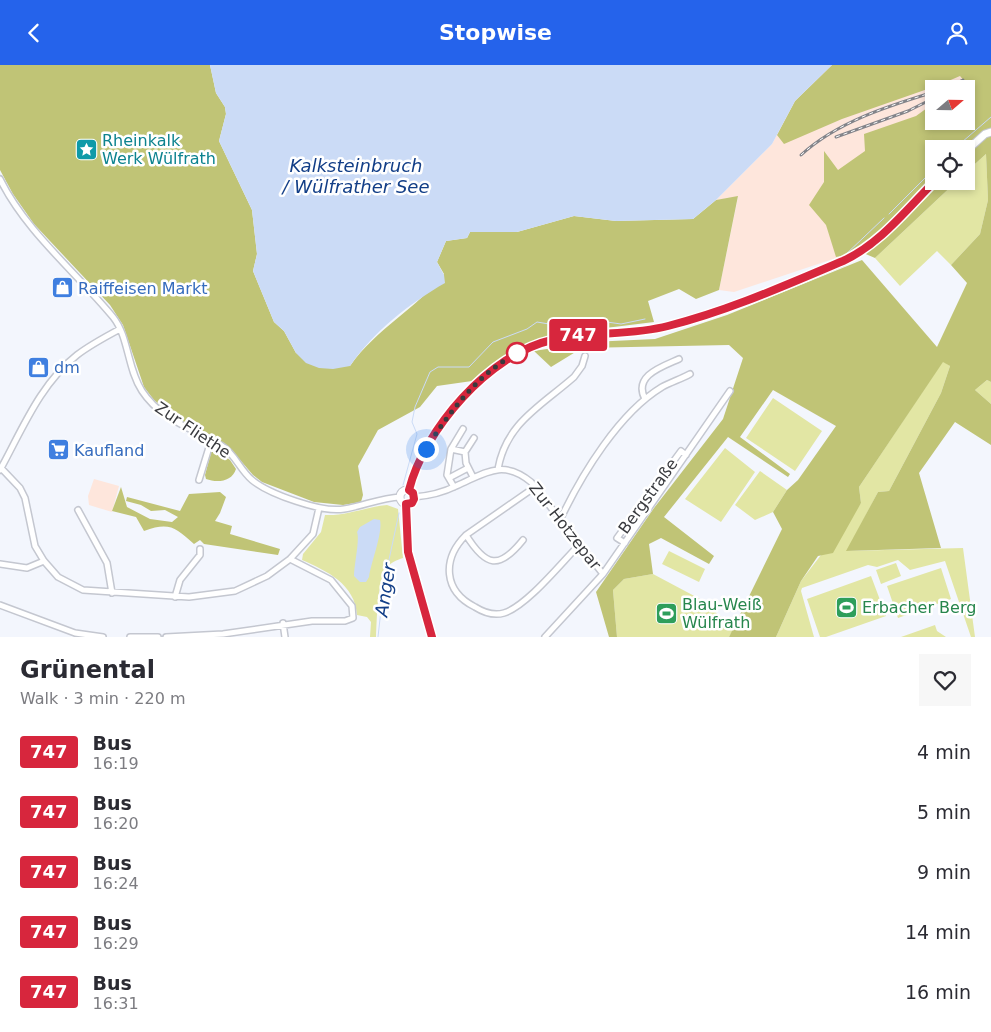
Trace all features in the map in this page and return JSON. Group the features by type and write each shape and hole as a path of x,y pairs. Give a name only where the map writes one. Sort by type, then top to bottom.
{"street":[{"path":"975,144 991,132"},
{"name":"Zur Fliethe","path":"0,179 20,211 112,315 120,329 134,376 150,402 170,419 232,454 246,475 259,485 319,508 345,509 400,497"},
{"path":"409,490 415,471 426,449 468,390 507,358 550,340 577,335 637,332 671,326 843,261 862,252 875,242 926,190"},
{"path":"120,329 78,354 59,372 38,400 1,469 20,488 25,497 35,545 44,561 58,577 83,591 175,597 211,596 235,591 267,576 290,559 313,534 319,508"},
{"path":"414,497 454,487 473,477 498,469 501,452 512,431 574,377 586,356"},
{"path":"646,399 641,392 642,384 646,377 679,359"},
{"path":"561,518 582,476 613,432 646,399 661,388 690,374"},
{"name":"Bergstraße","path":"545,637 603,574 730,391"},
{"path":"454,487 449,478 448,464 451,449 463,429"},
{"path":"473,477 468,468 465,452 474,439"},
{"path":"199,480 211,441"},
{"path":"451,449 465,452"},
{"name":"Bergstraße","path":"626,543 617,538 680,451 686,455"},
{"path":"449,478 468,468"},
{"name":"Zur Hotzepar","path":"498,469 520,474 535,487 603,574"},
{"path":"535,487 466,535 454,550 449,576 454,592 461,599 480,610 493,614 505,613 521,605 580,544"},
{"path":"409,490 402,492 400,497 402,503 412,503 414,497"},
{"path":"409,490 414,497"},
{"path":"406,504 408,552 432,637"},
{"path":"78,510 107,563 112,593"},
{"path":"466,535 479,552 488,559 497,562 508,556 523,539"},
{"path":"175,597 180,580 200,555 200,549"},
{"path":"166,637 223,635 283,623 345,621 353,618 354,611 338,586 321,573 290,559"},
{"path":"0,564 26,568 44,561"},
{"path":"0,605 75,633 103,637"},
{"path":"283,623 285,637"},
{"path":"132,637 158,637"}],"shaded area":[{"path":"832,65 991,65 991,128 958,140 925,140 925,161 857,251 734,292 719,290 738,197 716,200 772,144 795,101"},
{"path":"94,479 119,486 112,512 89,505 88,496"}],"green space":[{"path":"0,65 210,65 216,93 225,107 226,114 219,141 252,210 257,254 253,271 274,322 284,331 296,353 350,366 372,341 421,298 444,274 437,262 446,241 467,238 470,232 517,232 574,216 616,221 693,219 716,200 738,196 719,290 696,299 679,289 648,301 654,322 549,335 507,354 472,381 437,386 420,407 378,430 358,466 363,495 361,502 343,505 314,502 262,482 253,475 229,447 175,418 154,400 144,387 123,325 110,305 34,224 13,194 0,170"},
{"path":"832,65 991,65 991,382 987,380 975,390 991,404 991,445 955,422 919,473 941,548 846,551 878,492 889,491 941,393 950,366 943,362 859,487 861,503 833,553 818,556 801,581 776,637 729,637 782,529 773,512 787,490 798,480 836,426 773,390 740,437 790,474 788,477 728,437 664,517 714,556 709,564 661,538 649,544 653,574 624,579 613,590 617,637 609,637 596,592 654,508 723,419 743,358 729,345 582,348 551,367 534,351 591,342 655,339 727,315 862,260 937,347 967,283 951,265 980,234 988,200 986,154 975,164 975,140 925,140 925,190 947,190 875,258 861,252 836,257 826,225 809,205 824,182 824,151 838,170 865,151 864,134 916,116 925,110 925,130 975,130 975,80 963,80 960,76 951,80 925,80 925,90 842,119 784,144 777,135 795,101"},
{"path":"986,154 988,200 980,234 951,265 937,251 900,286 875,258 947,190 975,190 975,164"},
{"path":"943,361 950,366 941,393 889,491 878,492 847,551 963,548 975,637 971,637 945,561 910,570 898,560 877,567 868,565 802,588 801,591 814,637 776,637 801,581 861,503 859,487"},
{"path":"987,380 991,382 991,404 975,390"},
{"path":"773,398 822,431 795,471 746,438"},
{"path":"215,448 230,460 236,469 228,479 215,481 206,479 205,475 212,449"},
{"path":"725,448 755,472 721,522 685,499"},
{"path":"760,471 787,490 773,512 755,520 735,505"},
{"path":"121,487 127,507 150,519 172,522 178,517 165,510 151,511 141,505 126,501 127,497 180,511 189,494 220,492 226,497 215,521 232,526 230,534 280,549 278,555 204,544 200,540 194,544 176,530 166,527 144,531 136,517 112,511"},
{"path":"387,505 398,509 403,558 389,565 383,575 378,602 376,637 370,637 371,622 367,617 357,615 355,604 345,587 330,574 302,560 303,554 321,532 325,515 341,514"},
{"path":"669,551 705,569 699,582 662,564"},
{"path":"896,563 901,576 881,584 876,570"},
{"name":"Erbacher Berg","path":"941,568 951,599 898,618 887,586"},
{"name":"Blau-Weiß Wülfrath","path":"653,574 700,599 734,628 729,637 617,637 613,590 624,579"},
{"name":"Erbacher Berg","path":"871,576 886,616 826,637 820,637 807,599"},
{"path":"935,625 937,631 946,637 901,637"}],"water":[{"name":"Kalksteinbruch / Wülfrather See","path":"210,65 832,65 795,101 772,144 716,200 693,219 616,221 574,216 517,232 470,232 467,238 446,241 437,262 444,275 445,283 393,319 359,353 350,366 333,369 319,368 306,363 296,353 284,331 274,322 253,271 257,254 252,210 219,141 226,114 225,107 216,93"},
{"path":"374,519 380,520 378,540 369,577 366,582 360,582 354,576 358,540 357,532 360,527"}],"waterway":[{"name":"Anger","path":"964,140 991,117"},
{"name":"Anger","path":"889,214 925,178"},
{"name":"Anger","path":"843,257 884,218"},
{"name":"Anger","path":"403,485 417,434 412,422 415,407 430,372 438,367 469,367 493,342 527,329 537,322 549,324 557,320 586,319 621,324 645,319"},
{"name":"Anger","path":"378,637 384,583 399,513"}],"railway":[{"path":"801,155 815,143 847,124 881,109 925,95"},
{"path":"836,137 908,111 925,102"}],"bus line":[{"name":"747","path":"432,637 406,542 406,504 412,503 414,499 413,493 409,490 420,458 468,390 507,358 550,340 577,335 637,332 671,326 843,261 862,252 875,242 926,190"}],"place":[{"name":"Rheinkalk Werk Wülfrath","path":"86,149"},
{"name":"Raiffeisen Markt","path":"62,288"},
{"name":"dm","path":"38,367"},
{"name":"Kaufland","path":"58,450"},
{"name":"Erbacher Berg","path":"846,607"},
{"name":"Blau-Weiß Wülfrath","path":"666,613"}],"route":[{"path":"426,449 468,390 507,358 517,353"}]}
